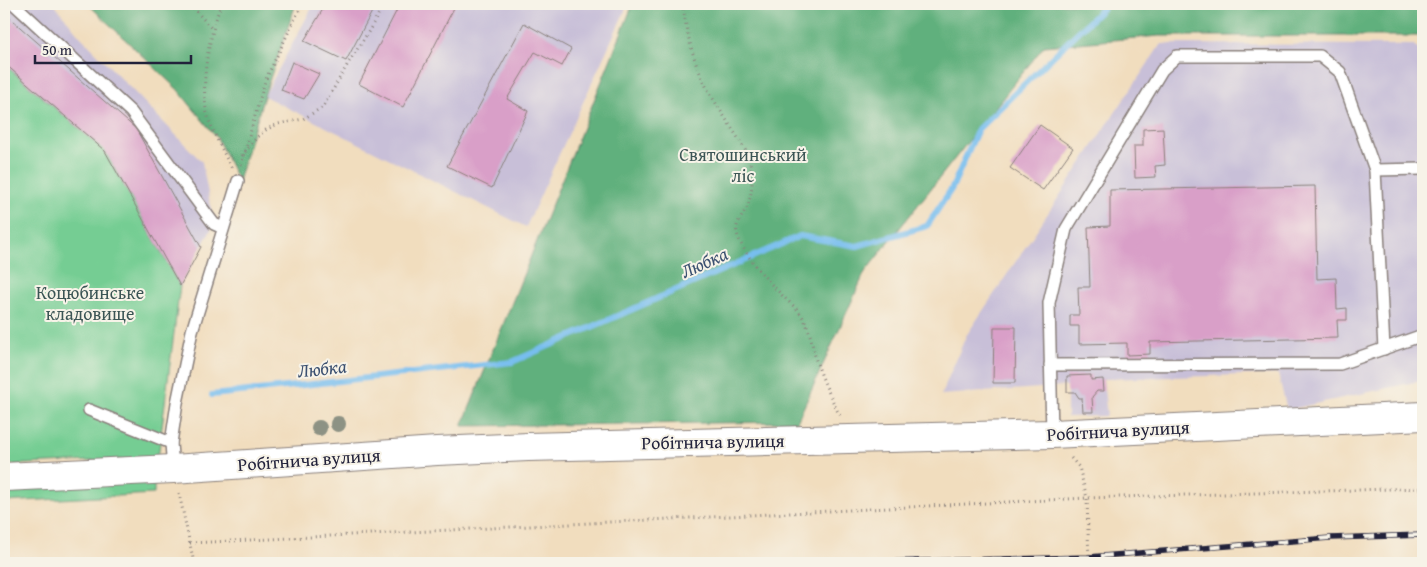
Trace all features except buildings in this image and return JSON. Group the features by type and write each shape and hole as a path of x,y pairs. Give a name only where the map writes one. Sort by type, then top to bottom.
{"street":[{"name":"Робітнича вулиця","path":"4,477 172,456 437,451 1052,434 1423,416"}],"lane":[{"path":"14,4 131,112 214,224 223,228"},
{"path":"1052,434 1049,303 1066,229 1162,70 1177,56 1320,56 1340,72 1376,170 1384,349"},
{"path":"1376,170 1423,168"},
{"path":"89,410 172,456 177,403 192,332 238,181"},
{"path":"1050,365 1340,364 1423,335"}],"path":[{"path":"190,4 212,30"},
{"path":"221,4 212,30 205,83 206,110 238,181"},
{"path":"238,181 242,156 265,81 302,4"},
{"path":"242,156 257,137 267,129 278,124 303,119 323,107 384,4"},
{"path":"683,4 694,57 708,89 748,153 751,164 751,192 746,208 739,219 737,234 744,249 767,280 802,315 829,394 851,439"},
{"path":"1052,434 1078,467 1087,498 1089,563"},
{"path":"172,456 194,563"},
{"path":"190,543 1087,498 1423,488"}],"shaded area":[{"path":"4,4 54,4 79,35 202,162 214,224 180,286 105,151 4,64"},
{"path":"314,4 628,4 526,227 264,96"},
{"path":"1161,44 1414,45 1423,55 1423,382 1415,382 1287,410 1278,374 1103,379 1107,416 1067,417 1067,386 941,395 966,336"}],"green space":[{"path":"88,4 296,4 264,96 238,181 217,138 178,90"},
{"name":"Святошинський ліс","path":"633,4 1423,4 1423,36 1159,36 1044,46 865,272 797,422 462,426"},
{"name":"Коцюбинське кладовище","path":"4,64 105,151 180,286 158,458 4,465"},
{"path":"154,477 154,494 4,502 4,483"}],"waterway":[{"name":"Любка","path":"212,395 512,362 800,236 857,246 927,226 952,188 978,129 1103,8 1104,4"}],"railway":[{"path":"837,563 1089,557 1330,538 1423,535"},
{"path":"1342,563 1423,560"}]}
